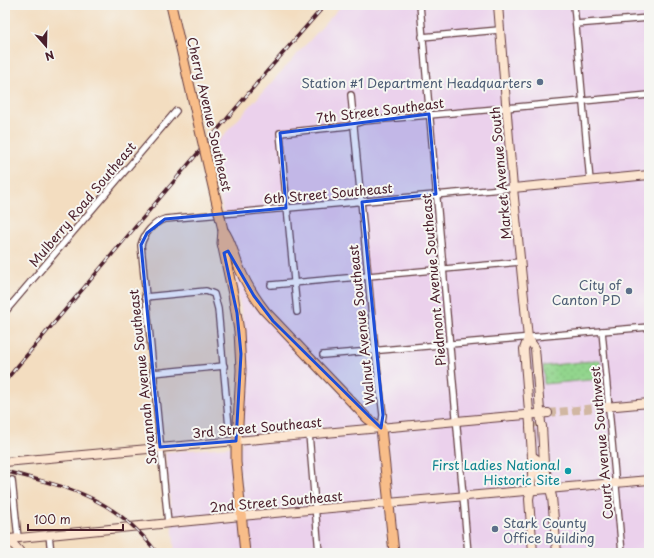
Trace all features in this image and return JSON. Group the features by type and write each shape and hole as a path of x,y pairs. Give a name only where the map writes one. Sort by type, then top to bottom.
{"main road":[{"name":"Cherry Avenue Southeast","path":"171,5 223,230 222,241 237,312 241,354 240,407 236,440 236,462 245,553"},
{"name":"Cherry Avenue Southeast","path":"223,230 230,241 243,278 265,311 367,418 381,428"},
{"name":"Walnut Avenue Southeast","path":"381,428 394,553"}],"street":[{"name":"Piedmont Avenue Southeast","path":"420,5 468,553"},
{"name":"Market Avenue South","path":"498,5 513,188 528,338 524,349 526,368 538,414"},
{"path":"574,5 590,181"},
{"path":"576,24 649,18 648,5"},
{"path":"422,37 499,30"},
{"name":"Walnut Avenue Southeast","path":"351,95 375,350 384,415 381,428"},
{"name":"7th Street Southeast","path":"286,208 280,132 348,126 363,121 429,114 649,95"},
{"name":"Mulberry Road Southeast","path":"5,312 176,111"},
{"path":"513,188 649,175"},
{"name":"6th Street Southeast","path":"149,230 158,222 165,219 513,188"},
{"path":"286,208 297,312"},
{"name":"Savannah Avenue Southeast","path":"149,230 144,237 142,245 145,297 168,523"},
{"path":"271,285 520,262"},
{"path":"145,297 206,291 213,294 216,298 229,427"},
{"path":"323,355 649,327"},
{"name":"Court Avenue Southwest","path":"602,331 607,407 616,482 622,553"},
{"name":"Market Avenue South","path":"528,338 535,348 537,367 538,414 532,456 529,499 533,553"},
{"path":"153,373 224,366"},
{"path":"526,368 537,367"},
{"path":"607,407 649,403"},
{"name":"3rd Street Southeast","path":"5,462 538,414"},
{"name":"Market Avenue South","path":"536,425 543,441 545,489 552,497 557,553"},
{"path":"309,434 319,553"},
{"path":"532,456 538,460 545,489"},
{"path":"12,480 18,538"},
{"name":"2nd Street Southeast","path":"6,538 389,502 649,480"},
{"path":"49,535 51,553"},
{"path":"6,538 21,553"}],"highlighted area":[{"path":"429,114 436,194 362,202 383,415 381,428 273,321 254,296 228,251 224,253 237,313 241,354 236,441 160,447 141,245 147,233 165,219 286,208 280,133"}],"shaded area":[{"path":"342,5 649,5 649,553 175,553 165,452 242,446 241,433 245,391 245,332 211,149"}],"green space":[{"path":"600,360 602,379 544,384 543,366"}],"tunnel":[{"path":"548,413 605,407"},
{"path":"536,423 537,427"}],"railway":[{"path":"5,381 325,5"},
{"path":"5,471 70,489 91,498 109,508 127,521 143,536 157,553"}],"place":[{"name":"Station #1 Department Headquarters","path":"540,82"},
{"name":"City of Canton PD","path":"629,291"},
{"name":"First Ladies National Historic Site","path":"568,471"},
{"name":"Stark County Office Building","path":"495,529"}]}
